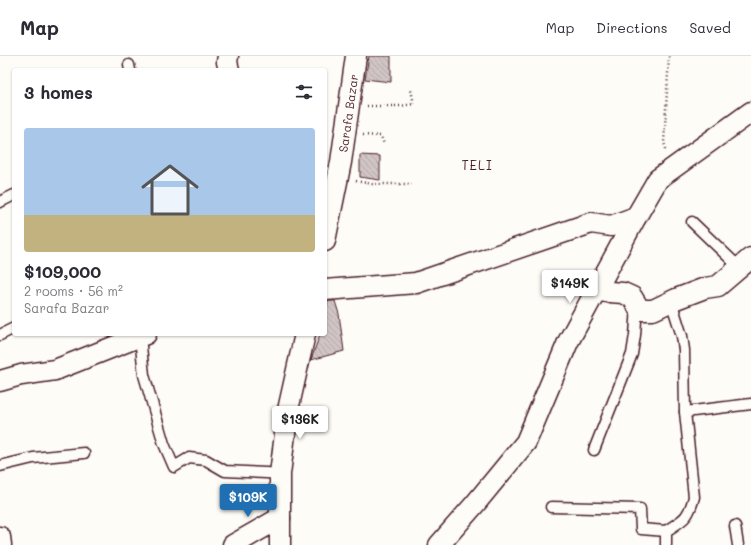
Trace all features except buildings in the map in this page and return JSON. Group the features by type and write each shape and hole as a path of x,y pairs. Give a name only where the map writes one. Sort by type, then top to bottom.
{"street":[{"path":"228,56 227,62 229,68"},
{"name":"Sarafa Bazar","path":"327,226 338,177 356,56"},
{"path":"439,545 526,442 568,342 658,179 751,112"},
{"path":"327,290 416,284 591,223 612,226 636,217"},
{"path":"596,290 623,293 632,297 640,310 653,310 671,301 705,288 718,286 745,263"},
{"path":"0,381 21,375 55,370 140,336"},
{"path":"280,545 280,474 288,410 305,336"},
{"path":"232,545 280,518"},
{"path":"0,537 1,545"}],"lane":[{"path":"0,202 12,196"},
{"path":"692,222 745,263"},
{"path":"551,507 640,509 640,529 666,531 685,518 690,510 694,497 685,412 683,343 671,301"},
{"path":"594,450 632,354 637,306"},
{"path":"0,335 12,329"},
{"path":"143,336 144,375 164,444 174,466 189,458 206,460 225,471 280,474"},
{"path":"685,412 751,404"},
{"path":"0,466 33,458 84,453"},
{"path":"735,526 738,545"},
{"path":"666,531 666,545"}],"path":[{"path":"669,56 664,143 674,168"},
{"path":"349,107 387,105 400,106 414,104 411,90"},
{"path":"345,135 381,136 384,144"},
{"path":"338,177 372,184 412,184"}],"district":[{"name":"TELI","path":"477,164"}]}
